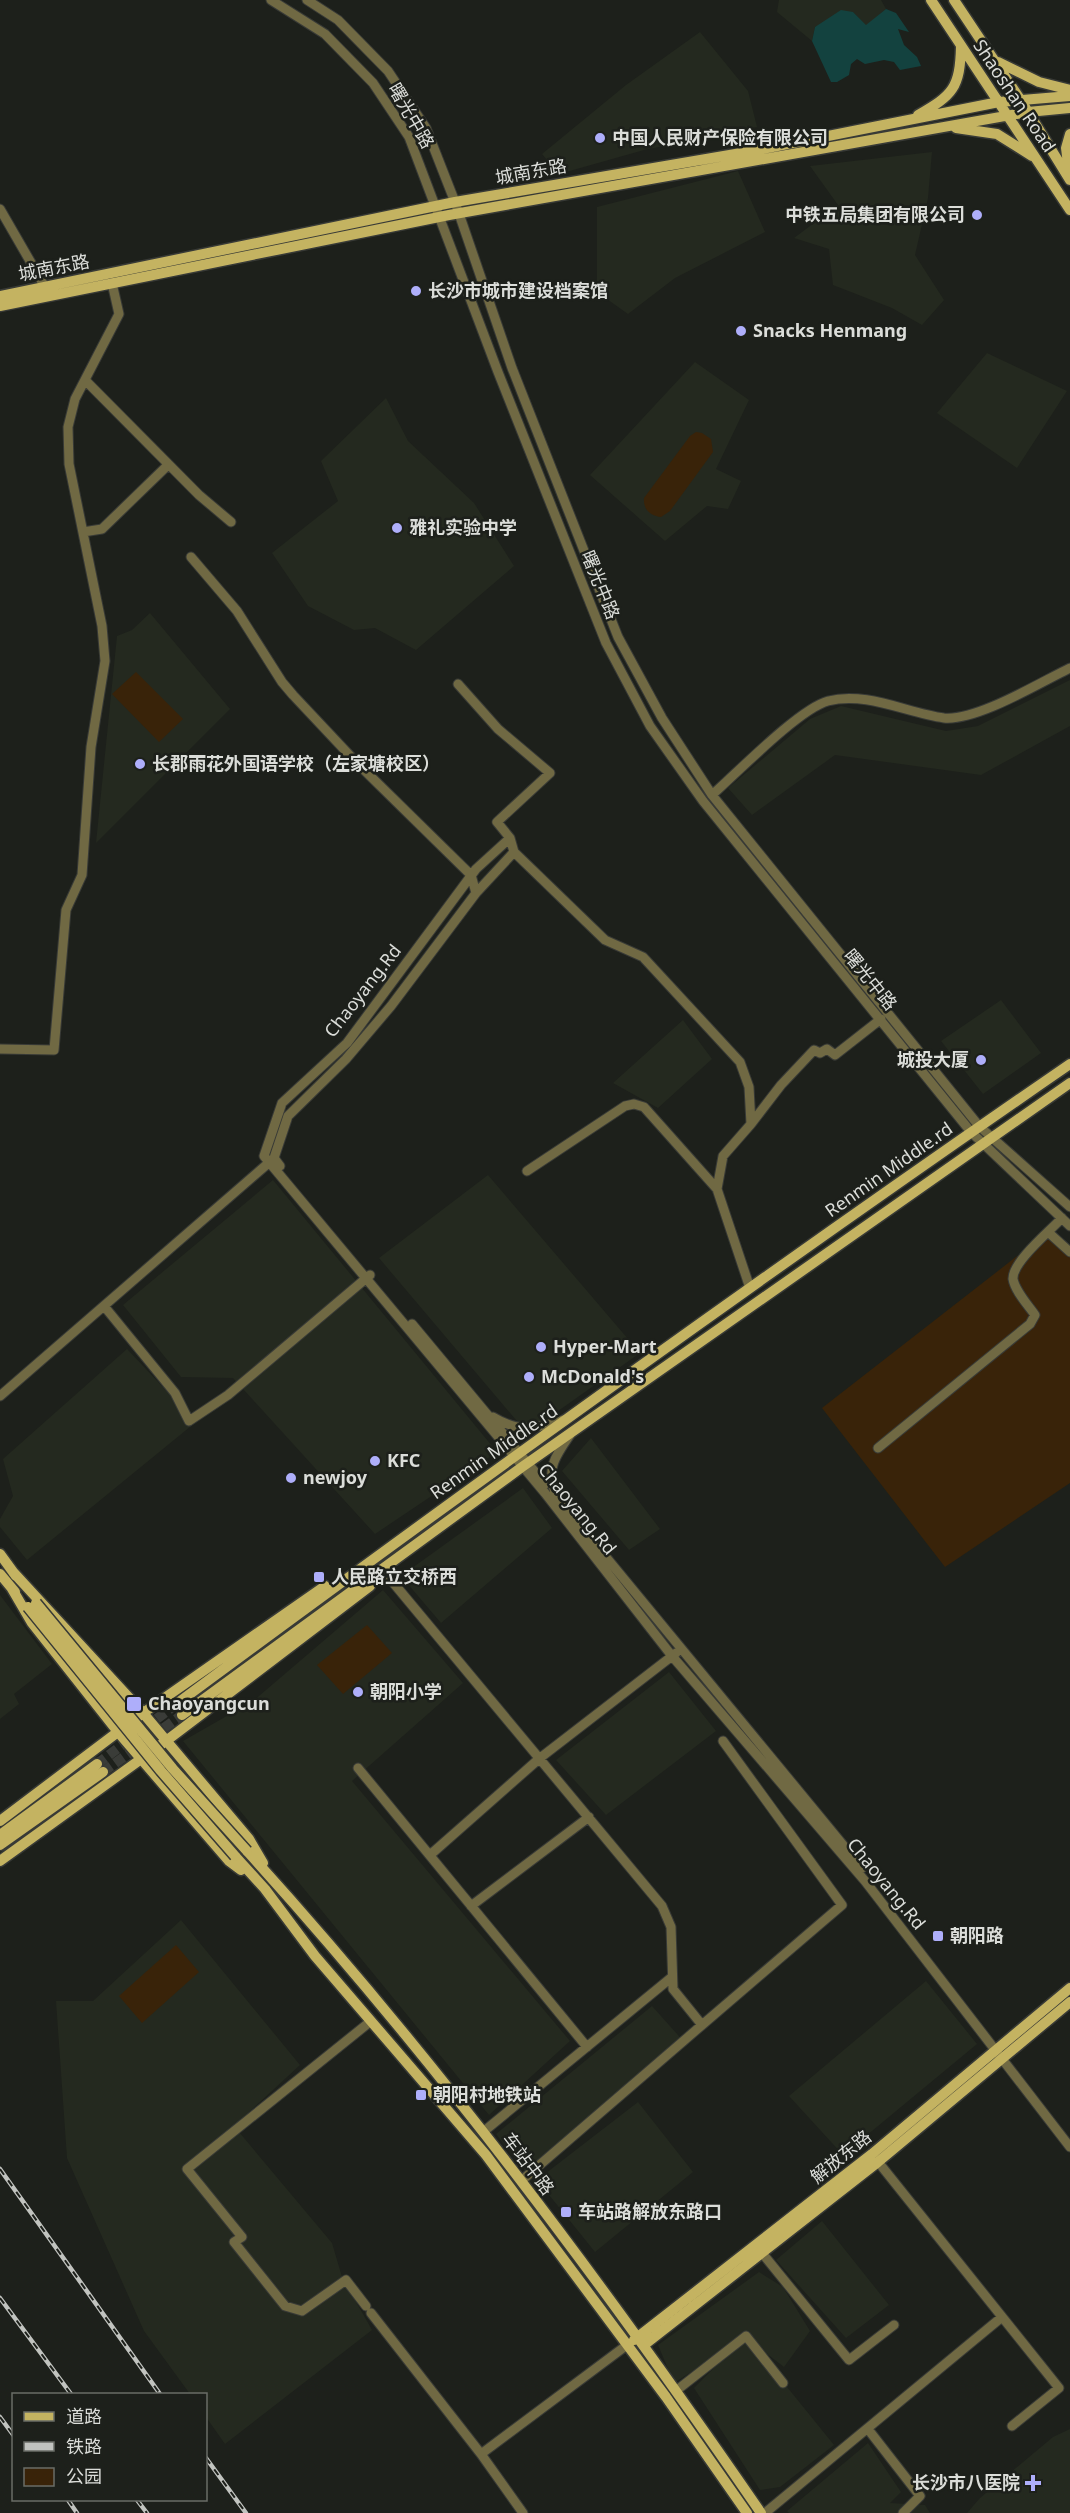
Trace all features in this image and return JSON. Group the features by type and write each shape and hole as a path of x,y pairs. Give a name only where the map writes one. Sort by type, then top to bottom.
{"main road":[{"name":"Shaoshan Road","path":"931,0 1070,210"},
{"name":"Shaoshan Road","path":"954,0 1020,99 1070,180"},
{"path":"910,120 946,99 960,72 961,45"},
{"path":"992,57 1029,78 1070,90"},
{"name":"城南东路","path":"0,306 457,207 999,102 1070,96"},
{"name":"城南东路","path":"457,207 1028,112 1070,108"},
{"path":"946,127 997,134 1037,159"},
{"path":"1070,135 1066,156 1070,175"},
{"name":"城南东路","path":"0,296 438,212"},
{"name":"Renmin Middle.rd","path":"182,1715 415,1544 571,1418 750,1288 1070,1064"},
{"name":"Renmin Middle.rd","path":"175,1706 402,1538 521,1460 573,1431 1070,1083"},
{"path":"0,1821 143,1713 362,1560 402,1538"},
{"path":"0,1861 166,1741 386,1574 415,1544"},
{"path":"0,1554 32,1605"},
{"path":"13,1572 143,1713 249,1839 274,1881"},
{"path":"0,1574 32,1605"},
{"path":"11,1587 32,1623 141,1759 229,1861 265,1889"},
{"name":"车站中路","path":"32,1605 172,1769 330,1943 483,2132 677,2390 763,2513"},
{"name":"车站中路","path":"32,1605 161,1771 265,1889 315,1956 486,2156 627,2345 747,2513"},
{"path":"0,1836 100,1768 0,1845"},
{"name":"解放东路","path":"627,2345 640,2341 760,2250 875,2158 1070,1989"},
{"name":"解放东路","path":"1000,2052 1070,2002"}],"street":[{"name":"曙光中路","path":"271,0 326,34 373,83 409,137 498,372 606,643 650,726 703,801 880,1019 975,1129"},
{"name":"曙光中路","path":"311,1 338,20 388,70 426,128 457,207 512,368 618,637 662,718 712,795 975,1129 983,1143 1070,1226"},
{"path":"0,209 45,287"},
{"path":"0,1049 54,1050 66,910 82,875 91,747 105,661 102,626 69,464 68,427 75,399 119,314 112,283"},
{"path":"85,380 168,465 231,522"},
{"path":"83,532 102,529 168,465"},
{"path":"191,557 237,611 282,682 293,695 356,762 471,874 476,893"},
{"path":"712,795 806,712 828,701 855,698 946,718 973,715 1070,668"},
{"path":"458,684 498,729 550,773 497,822 510,838 514,852 605,940 643,957 740,1062 749,1088 751,1124"},
{"name":"Chaoyang.Rd","path":"510,838 471,874 347,1043 282,1103 264,1156 271,1160 521,1460 557,1498 870,1877 1070,2147"},
{"name":"Chaoyang.Rd","path":"271,1160 288,1116 346,1059 391,1006 476,893 514,852"},
{"path":"717,1189 723,1156 781,1085 814,1050 820,1053 827,1049 835,1055 880,1019"},
{"path":"527,1171 625,1106 634,1104 644,1107 717,1189 750,1288"},
{"path":"975,1129 993,1136 1070,1207"},
{"path":"0,1396 271,1160"},
{"path":"878,1448 1030,1324 1035,1315 1013,1281 1014,1270 1062,1218"},
{"path":"1048,1232 1070,1252"},
{"path":"104,1306 175,1393 189,1421 228,1395 368,1277"},
{"name":"Chaoyang.Rd","path":"368,1277 486,1413 672,1656 865,1881 1070,2137"},
{"path":"486,1413 509,1426 522,1429 571,1418"},
{"path":"557,1498 552,1484 551,1470 556,1454 573,1431"},
{"path":"386,1574 662,1906 670,1927 673,1989 702,2025"},
{"path":"430,1855 540,1758 681,1649"},
{"path":"521,2181 842,1905 723,1741"},
{"path":"358,1768 587,2047"},
{"path":"471,1906 589,1817"},
{"path":"483,2132 672,1977"},
{"path":"371,2021 187,2169 242,2237 234,2242 285,2306 302,2311 346,2280 481,2454 523,2513"},
{"path":"875,2158 1059,2388 1012,2426"},
{"path":"760,2250 849,2361 894,2325"},
{"path":"763,2513 1002,2317"},
{"path":"677,2390 746,2336 783,2383"},
{"path":"481,2454 627,2345"},
{"path":"871,2433 921,2496 903,2513"}],"shaded area":[{"path":"779,0 881,0 886,9 866,26 853,12 815,27 812,41 777,12"},
{"path":"700,32 748,91 757,127 644,150 559,174 542,154 626,85"},
{"path":"932,152 928,198 915,255 944,300 922,325 892,308 833,285 829,249 794,238 838,205 810,166"},
{"path":"738,171 765,232 675,278 628,314 597,292 597,207"},
{"path":"987,353 1067,391 1017,468 937,413"},
{"path":"695,362 749,400 716,469 741,481 728,509 707,506 665,541 590,475"},
{"name":"雅礼实验中学","path":"386,398 408,441 474,503 514,566 416,650 375,628 354,630 308,606 272,553 338,501 321,461"},
{"name":"长郡雨花外国语学校（左家塘校区）","path":"150,613 230,709 96,843 117,636 132,630"},
{"path":"1070,680 1070,726 981,775 835,755 752,815 728,788 810,719 841,706 946,731 978,726"},
{"path":"1001,1000 1041,1053 983,1094 941,1041"},
{"path":"683,1020 712,1059 658,1108 613,1083"},
{"path":"488,1175 640,1353 527,1433 379,1258"},
{"path":"273,1180 497,1452 375,1534 233,1378 181,1377 123,1305"},
{"path":"127,1349 196,1422 27,1560 0,1527 0,1519 13,1496 3,1459"},
{"path":"591,1438 660,1529 629,1550 562,1471"},
{"path":"523,1488 552,1528 441,1623 401,1576"},
{"path":"383,1590 463,1683 352,1781 570,2041 489,2115 183,1741 253,1701"},
{"path":"0,1595 52,1664 14,1694 19,1704 0,1719"},
{"path":"669,1672 716,1731 606,1815 556,1760"},
{"path":"181,1920 300,2065 234,2126 332,2243 342,2277 372,2330 225,2444 207,2418 207,2393 189,2393 144,2331 67,2158 56,2001 93,2001"},
{"path":"926,1981 977,2044 843,2155 789,2096"},
{"path":"652,2006 686,2044 530,2177 496,2134"},
{"path":"638,2102 693,2172 595,2252 537,2180"},
{"path":"822,2221 889,2305 846,2338 776,2260"},
{"path":"759,2272 783,2287 810,2331 784,2367 749,2340 834,2445 780,2487 760,2490 694,2388 743,2339 674,2383 658,2345"},
{"name":"长沙市八医院","path":"1070,2429 1070,2513 967,2513 980,2498 1053,2437"},
{"path":"868,2443 901,2492 890,2503 925,2505 930,2513 789,2513 787,2511"}],"green space":[{"path":"696,432 711,439 713,452 670,511 661,517 651,514 646,509 644,498 690,436"},
{"path":"136,672 183,719 159,742 112,694"},
{"path":"1048,1232 1070,1252 1070,1483 945,1567 822,1408"},
{"path":"367,1625 392,1653 343,1694 317,1665"},
{"path":"176,1945 199,1972 142,2023 119,1996"}],"water":[{"path":"886,9 896,13 909,32 898,29 904,45 917,57 921,66 900,70 894,62 884,60 865,64 857,59 851,64 849,75 837,82 831,82 812,41 815,27 841,10 853,12 866,25"}],"tunnel":[{"path":"97,1764 175,1705"},
{"path":"103,1772 182,1715"}],"railway":[{"path":"0,2169 159,2393"},
{"path":"0,2298 70,2393"},
{"path":"0,2417 12,2433"},
{"path":"207,2459 246,2513"},
{"path":"69,2501 77,2513"},
{"path":"138,2501 147,2513"}],"place":[{"name":"中国人民财产保险有限公司","path":"600,138"},
{"name":"中铁五局集团有限公司","path":"977,215"},
{"name":"长沙市城市建设档案馆","path":"416,291"},
{"name":"Snacks Henmang","path":"741,331"},
{"name":"雅礼实验中学","path":"397,528"},
{"name":"长郡雨花外国语学校（左家塘校区）","path":"140,764"},
{"name":"城投大厦","path":"981,1060"},
{"name":"Hyper-Mart","path":"541,1347"},
{"name":"McDonald's","path":"529,1377"},
{"name":"KFC","path":"375,1461"},
{"name":"newjoy","path":"291,1478"},
{"name":"人民路立交桥西","path":"319,1577"},
{"name":"朝阳小学","path":"358,1692"},
{"name":"Chaoyangcun","path":"134,1704"},
{"name":"朝阳路","path":"938,1936"},
{"name":"朝阳村地铁站","path":"421,2095"},
{"name":"车站路解放东路口","path":"566,2212"},
{"name":"长沙市八医院","path":"1033,2483"}]}
